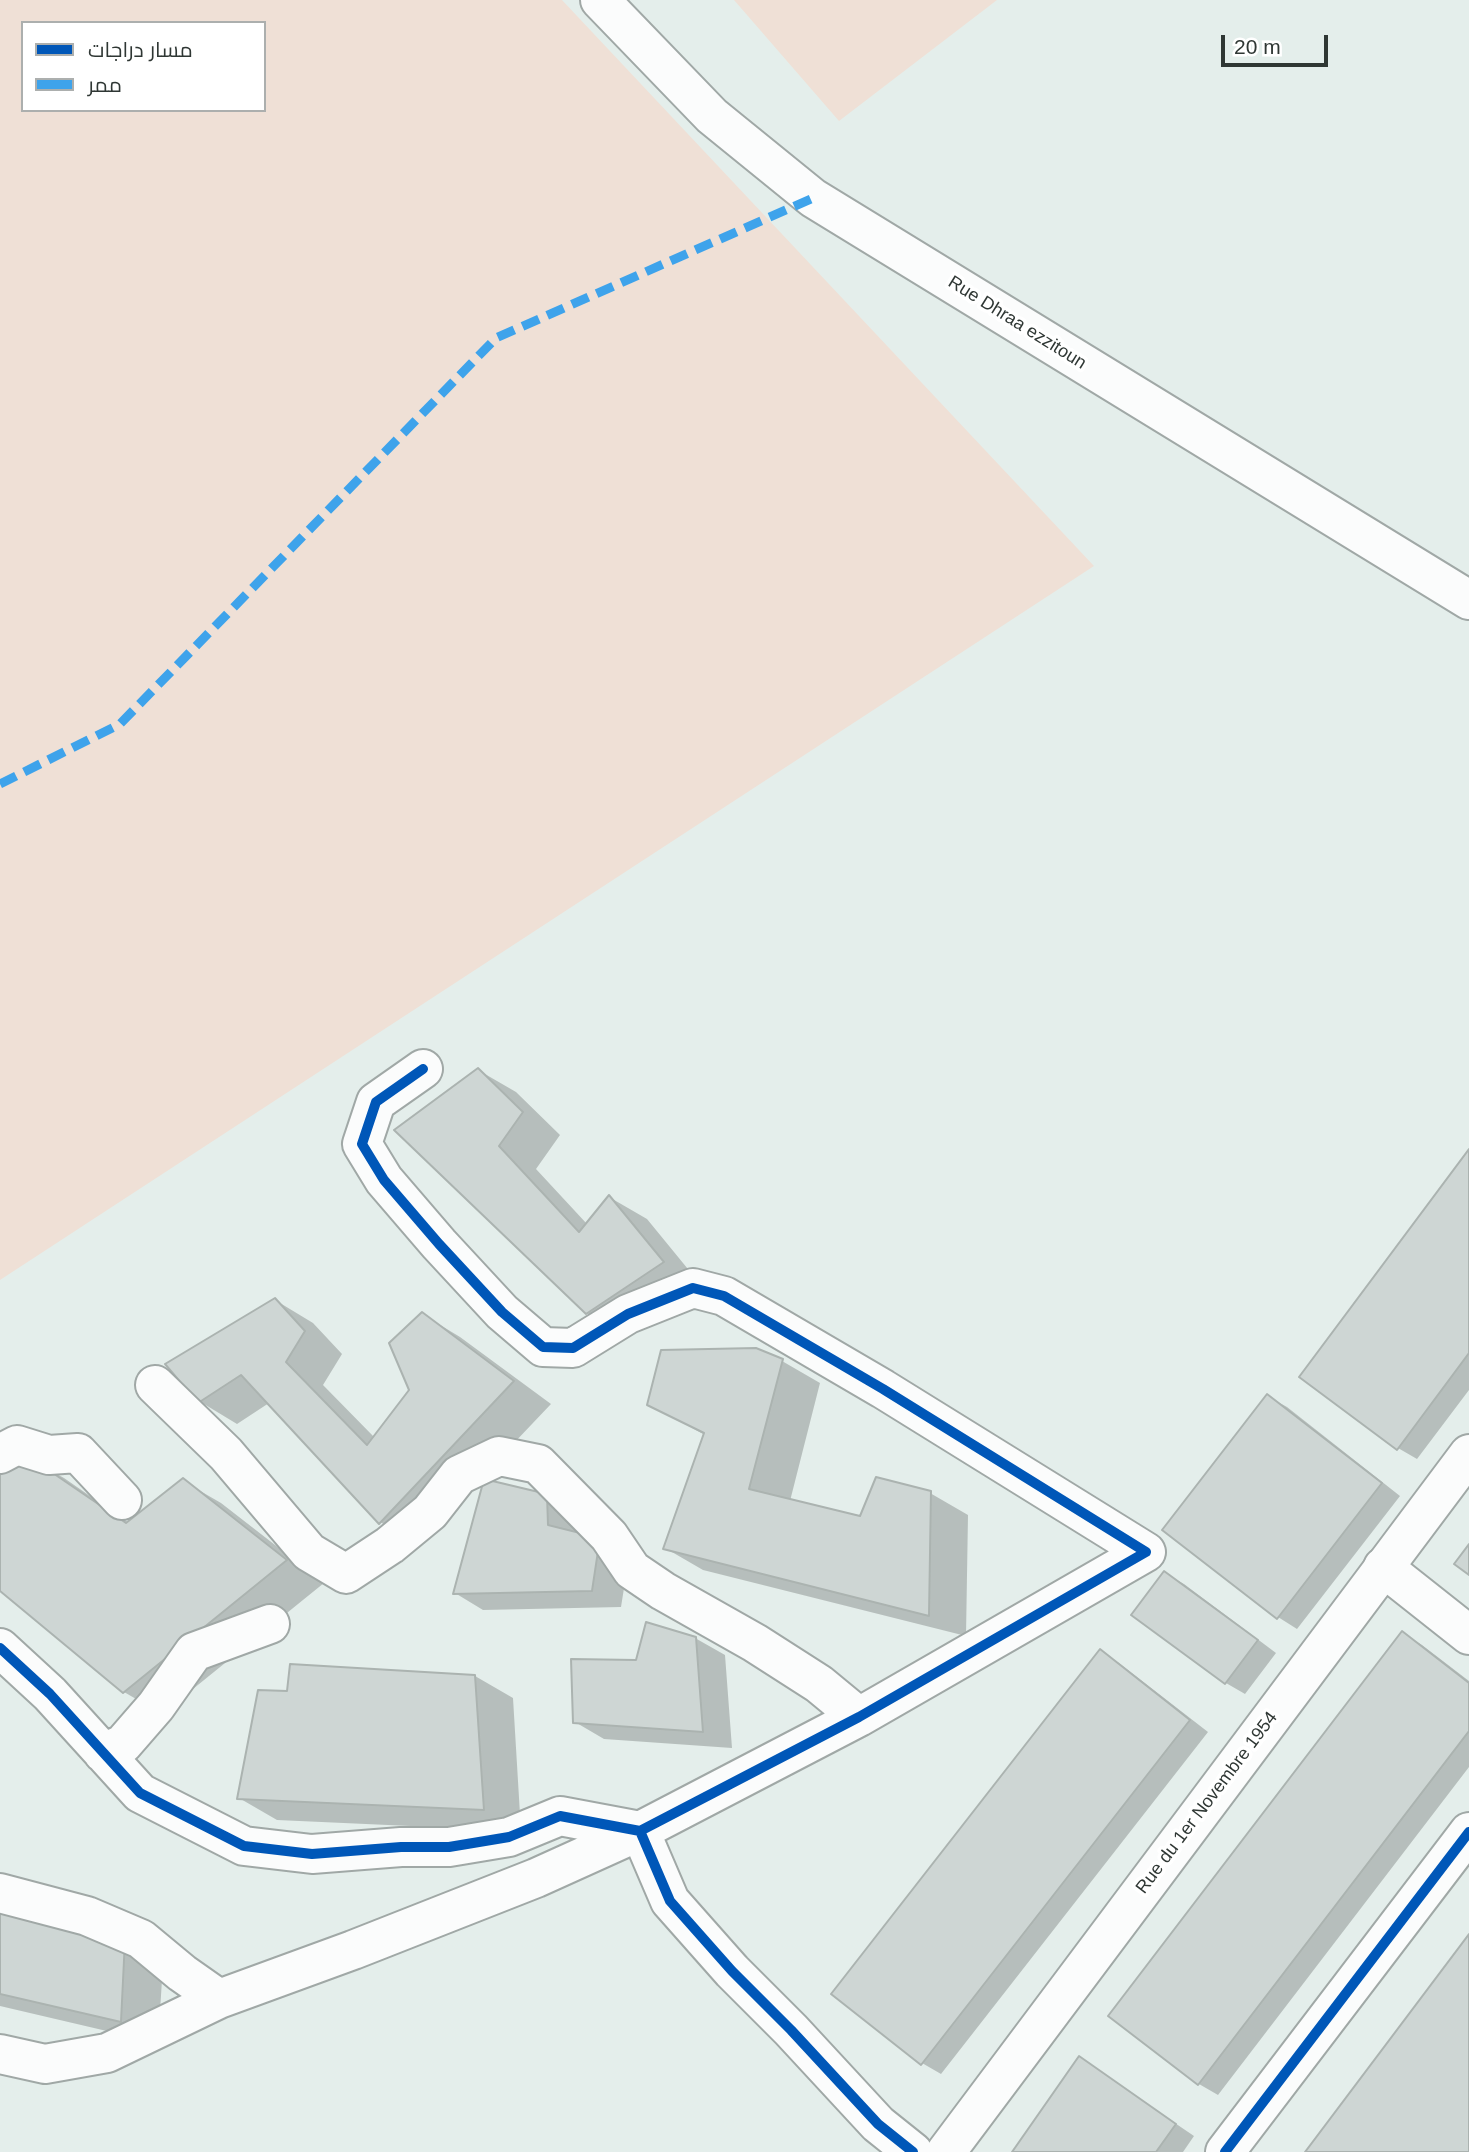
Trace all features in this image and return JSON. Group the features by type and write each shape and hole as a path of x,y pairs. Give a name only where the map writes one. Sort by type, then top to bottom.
{"street":[{"name":"Rue Dhraa ezzitoun","path":"600,0 712,116 813,198 1469,600"},
{"path":"0,2054 45,2064 107,2053 219,1999 524,1883 640,1831 859,1717 1146,1552 883,1388 724,1296 693,1288 628,1314 573,1348 543,1347 502,1312 439,1244 384,1180 362,1144 376,1102 423,1069"},
{"path":"155,1385 226,1454 309,1552 346,1574 390,1545 430,1512 459,1475 499,1457 538,1464 609,1536 632,1570 819,1684 859,1717"},
{"path":"0,1454 16,1445 49,1455 78,1453 122,1500"},
{"name":"Rue du 1er Novembre 1954","path":"946,2152 1469,1454"},
{"path":"1382,1567 1469,1635"},
{"path":"103,1753 124,1744 156,1706 194,1652 270,1624"},
{"path":"0,1648 50,1694 140,1793 244,1846 312,1854 401,1847 449,1847 509,1837 560,1816 640,1831"},
{"path":"640,1831 670,1901 732,1971 878,2124 913,2152"},
{"path":"1225,2152 1469,1832"},
{"path":"0,1893 87,1916 141,1938 182,1973 219,1999"}],"shaded area":[{"path":"0,0 562,0 1094,566 0,1280"},
{"path":"734,0 997,0 839,121"}],"building":[{"path":"478,1068 523,1112 499,1146 579,1232 609,1195 664,1262 586,1314 394,1130"},
{"path":"1469,1149 1469,1353 1397,1450 1299,1377"},
{"path":"275,1298 305,1331 286,1362 367,1445 409,1390 389,1343 422,1312 514,1381 379,1524 241,1375 198,1403 165,1364"},
{"path":"756,1348 783,1359 749,1489 860,1516 876,1477 931,1491 929,1616 663,1549 704,1433 647,1405 661,1350"},
{"path":"1267,1394 1382,1483 1277,1619 1162,1530"},
{"path":"25,1454 126,1523 183,1478 287,1560 123,1693 0,1591 0,1471"},
{"path":"484,1479 547,1494 548,1525 600,1538 592,1591 453,1594"},
{"path":"1469,1544 1469,1575 1454,1564"},
{"path":"1164,1571 1258,1640 1225,1684 1131,1615"},
{"path":"646,1622 696,1637 703,1732 573,1723 571,1659 636,1660"},
{"path":"1402,1631 1469,1683 1469,1731 1198,2085 1108,2016"},
{"path":"1100,1649 1190,1720 921,2065 831,1994"},
{"path":"290,1664 475,1675 484,1810 237,1799 258,1690 287,1691"},
{"path":"0,1910 125,1940 121,2022 0,1994"},
{"path":"1469,1934 1469,2152 1305,2152"},
{"path":"1079,2056 1176,2124 1156,2152 1012,2152"}],"marked path":[{"path":"0,784 120,724 496,338 813,198"}],"cycle path":[{"path":"423,1069 376,1102 362,1144 384,1180 439,1244 502,1312 543,1347 573,1348 628,1314 693,1288 724,1296 883,1389 1146,1552 859,1717 640,1831 670,1901 732,1971 878,2124 913,2152"},
{"path":"0,1648 50,1694 140,1793 244,1846 312,1854 401,1847 449,1847 509,1837 560,1816 640,1831"},
{"path":"1225,2152 1469,1832"}]}
